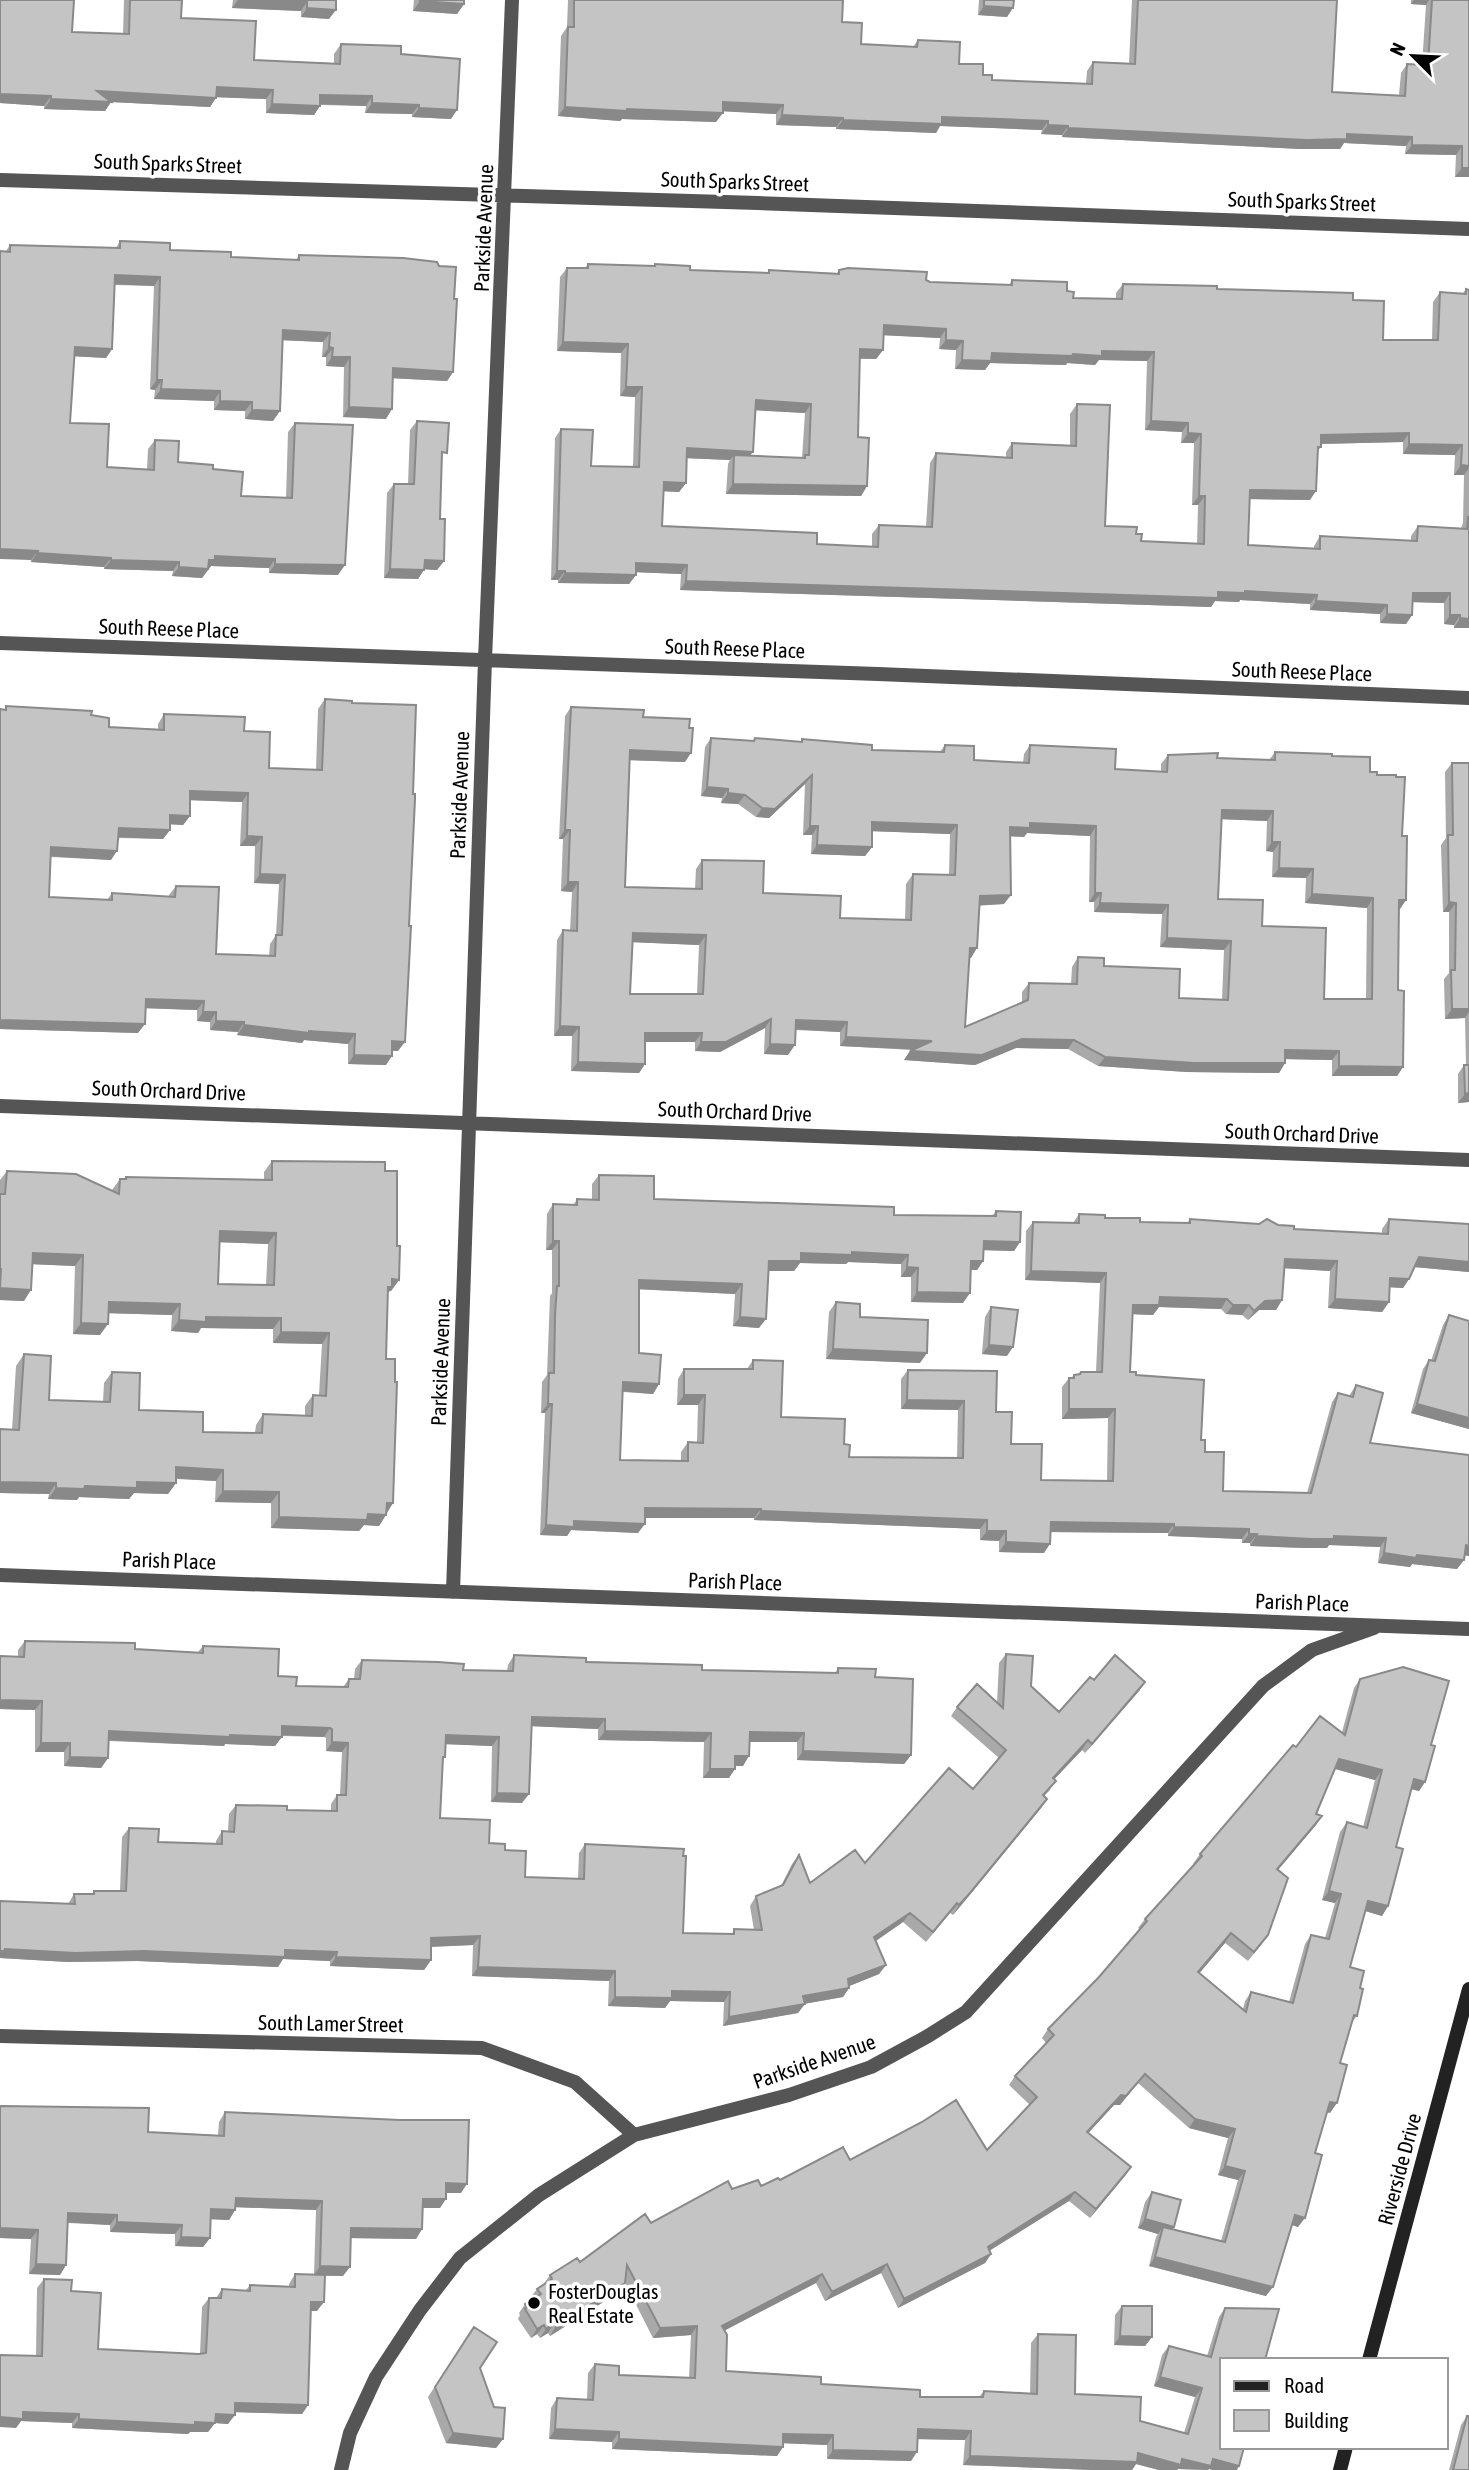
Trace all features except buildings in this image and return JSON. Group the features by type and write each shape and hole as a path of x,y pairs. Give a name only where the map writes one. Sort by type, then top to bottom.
{"main road":[{"name":"Riverside Drive","path":"1371,2358 1469,1989"},
{"path":"1340,2470 1345,2449"}],"street":[{"name":"Parkside Avenue","path":"453,1592 485,660 512,0"},
{"name":"South Sparks Street","path":"0,180 1469,229"},
{"name":"South Reese Place","path":"0,643 1469,698"},
{"name":"South Orchard Drive","path":"0,1106 1469,1160"},
{"name":"Parish Place","path":"0,1575 1469,1629"},
{"name":"Parkside Avenue","path":"341,2470 350,2433 376,2377 420,2310 460,2258 539,2195 634,2135 789,2095 871,2067 966,2012 1262,1686 1312,1650 1382,1625"},
{"name":"South Lamer Street","path":"0,2036 482,2048 575,2082 634,2135"}],"place":[{"name":"FosterDouglas Real Estate","path":"534,2303"}]}
